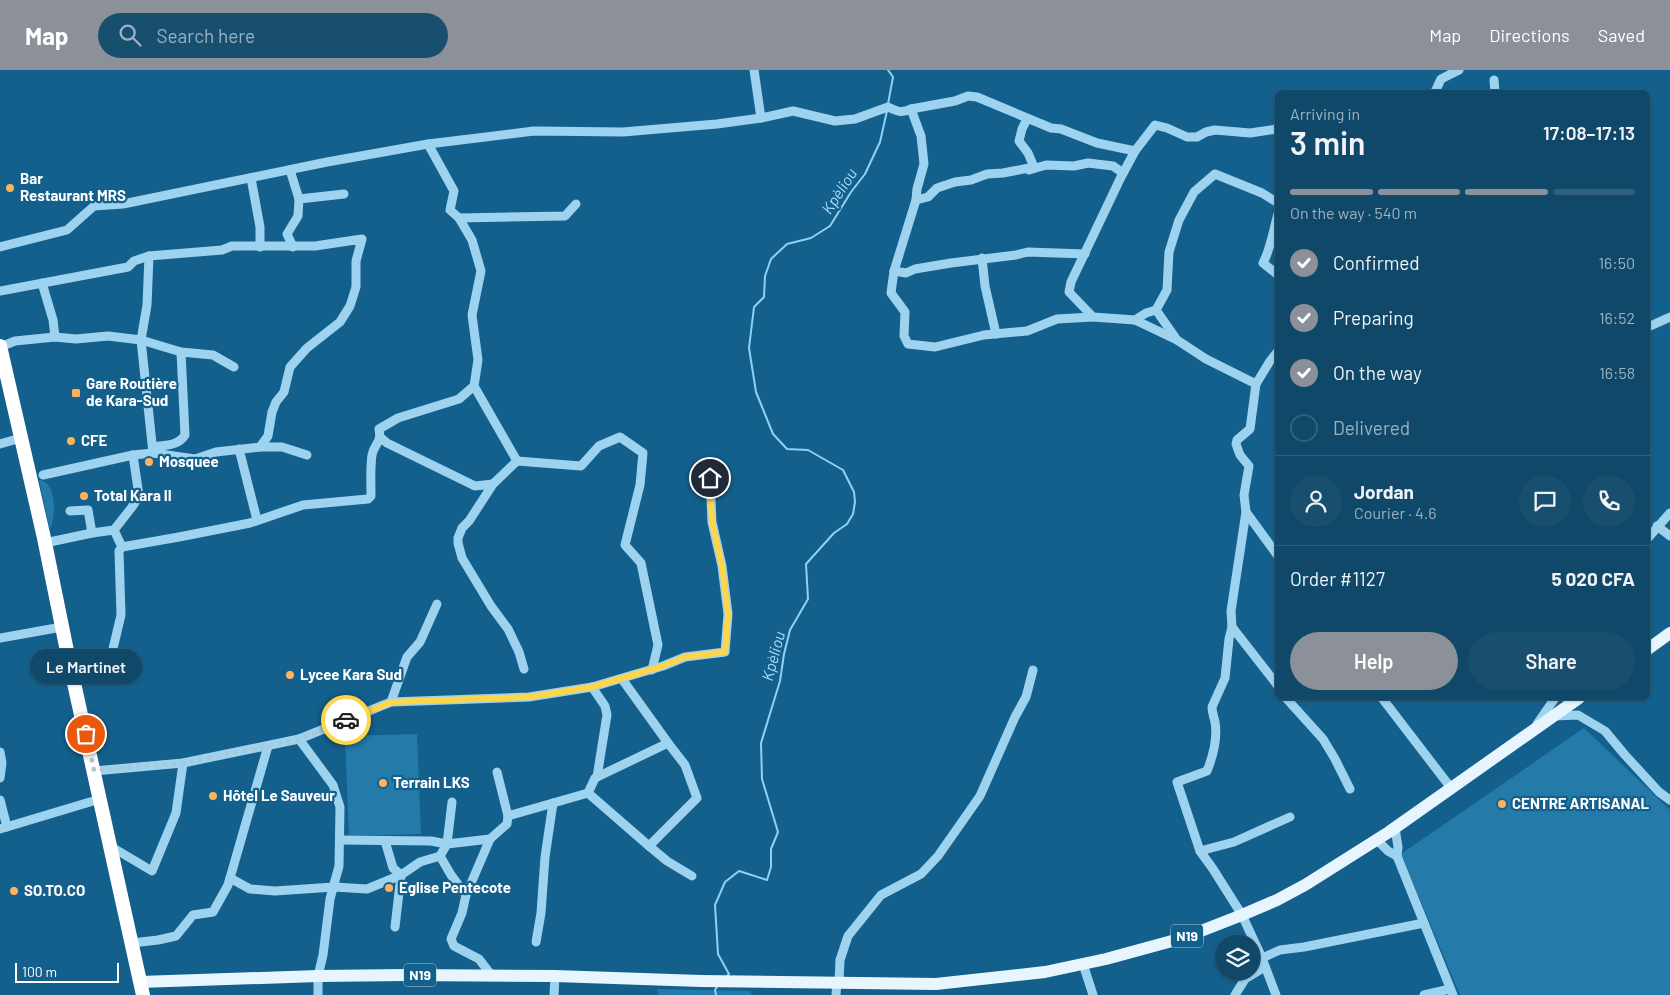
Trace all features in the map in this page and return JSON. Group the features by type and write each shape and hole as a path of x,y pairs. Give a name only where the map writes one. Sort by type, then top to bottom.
{"highway":[{"path":"0,346 142,989"}],"main road":[{"path":"1650,648 1670,633"},
{"name":"N19","path":"142,989 318,976 406,975 555,976 731,981 837,987 936,984 1023,975 1083,964 1183,938 1242,916 1305,885 1395,828 1576,700"}],"street":[{"path":"754,70 761,118"},
{"path":"1436,90 1441,79 1459,70"},
{"path":"1494,80 1495,90"},
{"path":"0,247 67,230 94,206 123,204 428,144 534,131 623,132 717,124 761,118 793,110 834,121 855,119 888,107 904,113 911,109 955,101 968,96 977,97 1027,119 1052,128 1061,129 1097,143 1135,151"},
{"path":"911,109 921,136 924,164 916,200 894,271 891,293 905,312 904,336 908,344 935,348 984,335 1027,331 1057,319 1093,317 1135,320 1177,340 1206,359 1256,384"},
{"path":"1027,119 1019,141 1028,153 1034,167"},
{"path":"1093,317 1069,292 1071,282 1123,173 1135,151 1155,125 1197,138 1206,132 1215,130 1250,133 1275,129"},
{"path":"428,144 454,191 450,210 459,218 472,240 481,270 472,315 478,360 474,386 517,461"},
{"path":"916,200 928,198 936,188 955,182 971,180 987,174 1003,174 1046,165 1074,166 1088,163 1113,166 1123,173"},
{"path":"1017,175 1034,167"},
{"path":"290,170 299,199 298,216 287,234 293,246"},
{"path":"1135,320 1146,313 1156,310 1167,290 1169,252 1177,226 1194,192 1215,174 1262,193 1275,201"},
{"path":"251,178 260,227 260,246"},
{"path":"299,199 344,194"},
{"path":"459,218 566,216 576,204"},
{"path":"1275,228 1270,251 1263,263 1275,273"},
{"path":"0,291 128,267 134,261 149,256 222,250 232,246 315,246 362,239 356,261 356,287 350,306 340,322 307,348 290,367 284,392 276,402 272,412 268,436 260,447"},
{"path":"894,271 906,273 915,269 1028,252 1085,254"},
{"path":"149,256 147,305 141,340 153,450"},
{"path":"982,258 985,286 996,334"},
{"path":"42,283 53,320 55,337"},
{"path":"1156,310 1177,340"},
{"path":"1650,326 1670,317"},
{"path":"0,346 15,341 55,337 76,339 108,336 141,340 181,352 213,355 234,367"},
{"path":"43,475 153,450 176,444 182,440 185,435 181,352"},
{"path":"1275,355 1256,384 1250,429 1237,440 1236,444 1240,455 1249,466 1244,496 1246,512 1231,612 1232,627 1225,678 1212,707 1216,742 1207,771 1177,782 1200,851 1242,916 1264,963 1276,995"},
{"path":"474,386 459,399 398,418 379,429 381,438 387,443 476,486 493,484"},
{"path":"524,669 519,652 508,629 491,606 462,558 458,538 462,528 469,521 493,484 517,461 581,466 599,446 620,436 643,453 640,485 625,545 641,563 658,645 652,670"},
{"path":"0,444 21,438"},
{"path":"68,656 112,653 121,615 119,551 122,547 250,523 302,505 370,498 372,453 381,438"},
{"path":"153,450 196,459 216,452 260,447 282,447 307,455"},
{"path":"239,449 257,520"},
{"path":"45,544 114,530 139,496 133,455"},
{"path":"94,770 183,763 299,739 392,702 529,697 592,687 652,670 685,657 725,652 728,614 722,566 712,522 710,478 704,468"},
{"path":"70,511 88,510 92,533"},
{"path":"1246,512 1275,552"},
{"path":"1650,535 1670,514"},
{"path":"1657,526 1670,536"},
{"path":"114,530 122,547"},
{"path":"392,702 407,657 420,642 437,604"},
{"path":"0,638 62,627"},
{"path":"1232,627 1275,682"},
{"path":"837,987 840,960 848,936 881,895 921,874 938,856 980,796 1015,717 1026,697 1032,670"},
{"path":"622,679 684,765 697,798 649,846"},
{"path":"592,687 604,706 606,715 597,777"},
{"path":"1288,700 1323,739 1336,759 1350,789"},
{"path":"1384,700 1451,788"},
{"path":"1534,728 1554,700"},
{"path":"1552,716 1578,716 1605,731 1648,780 1670,800"},
{"path":"299,739 332,785 340,807 340,866 330,899 323,955 318,976 318,995"},
{"path":"508,816 588,793 595,778 668,743"},
{"path":"132,943 176,936 193,914 213,912 228,885 268,746"},
{"path":"0,752 2,763 0,778"},
{"path":"109,846 152,871 176,813 183,763"},
{"path":"492,976 479,959 454,946 451,942 451,936 462,913 466,895 490,839 508,824 508,816 497,772"},
{"path":"588,793 667,861 692,876"},
{"path":"0,800 3,828 100,798"},
{"path":"230,878 250,889 275,891 334,887 367,889 401,875 420,862 440,856 447,844 452,802"},
{"path":"536,942 553,803"},
{"path":"1200,851 1234,842 1290,817"},
{"path":"1395,828 1398,847 1396,856 1452,992 1424,995"},
{"path":"340,840 431,841 447,844 490,839"},
{"path":"1377,840 1396,856"},
{"path":"385,841 393,868 401,875"},
{"path":"440,856 466,895"},
{"path":"395,928 401,875"},
{"path":"1235,995 1245,978 1280,950 1304,948 1424,923"},
{"path":"1083,964 1093,995"},
{"path":"554,995 555,976"}],"shaded area":[{"path":"39,480 45,482 49,487 54,500 50,529"},
{"path":"1584,728 1670,810 1670,995 1460,995 1401,854"},
{"name":"Terrain LKS","path":"417,734 421,834 349,836 345,736"},
{"path":"657,989 750,991 752,995 659,995"}],"waterway":[{"name":"Kpèliou","path":"888,70 893,77 888,104"},
{"name":"Kpèliou","path":"727,976 729,974 718,954 715,905 725,882 739,871 767,880 771,867 771,849 778,832 762,779 761,743 780,681 790,630 808,599 806,564 834,533 847,524 853,514 855,502 854,492 843,470 808,450 787,449 773,434 756,392 749,348 754,307 764,297 765,276 771,259 787,244 811,238 830,226 851,192 865,174 880,142 887,111"},
{"name":"Kpèliou","path":"716,995 715,990 717,987"}],"way so far":[{"path":"86,734 94,770 183,763 244,751 299,739 346,720"}],"place":[{"name":"Bar Restaurant MRS","path":"10,188"},
{"name":"Gare Routière de Kara-Sud","path":"76,393"},
{"name":"CFE","path":"71,441"},
{"name":"Mosquee","path":"149,462"},
{"name":"Total Kara II","path":"84,496"},
{"name":"Lycee Kara Sud","path":"290,675"},
{"name":"Le Martinet","path":"86,734"},
{"name":"Terrain LKS","path":"383,783"},
{"name":"Hôtel Le Sauveur","path":"213,796"},
{"name":"CENTRE ARTISANAL","path":"1502,804"},
{"name":"Eglise Pentecote","path":"389,888"},
{"name":"SO.TO.CO","path":"14,891"}],"route":[{"path":"346,720 392,702 529,697 592,687 663,666 685,657 725,652 728,614 722,566 712,522 710,478"}]}
